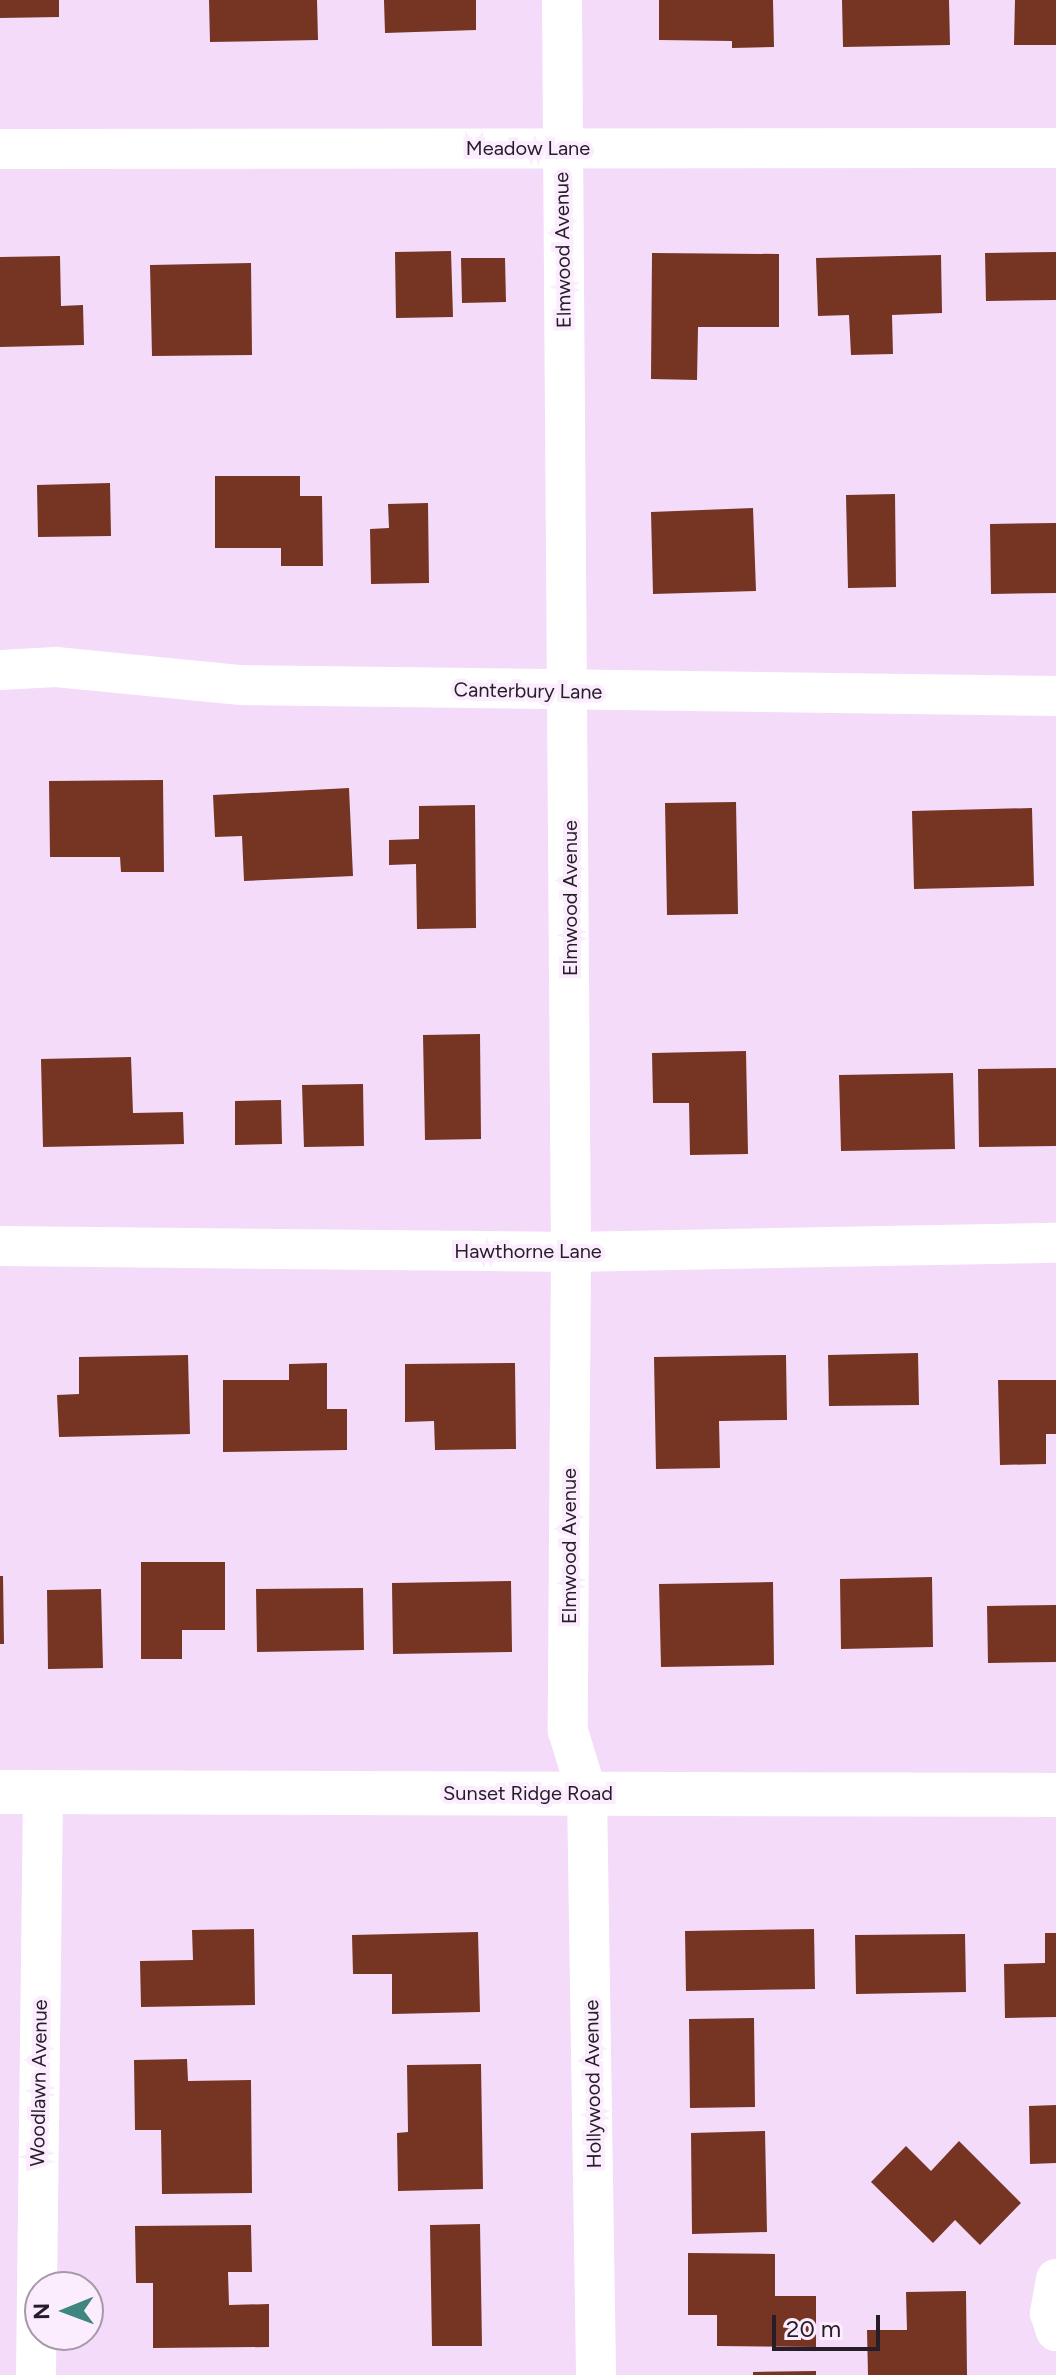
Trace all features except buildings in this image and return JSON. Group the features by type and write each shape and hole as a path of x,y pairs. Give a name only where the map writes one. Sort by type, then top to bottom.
{"street":[{"name":"Elmwood Avenue","path":"562,0 571,1252 568,1731 587,1793"},
{"name":"Meadow Lane","path":"0,149 1056,148"},
{"name":"Canterbury Lane","path":"0,670 56,667 241,685 569,692 1056,696"},
{"name":"Hawthorne Lane","path":"0,1246 571,1252 1056,1243"},
{"name":"Sunset Ridge Road","path":"21,1792 1056,1795"},
{"name":"Woodlawn Avenue","path":"21,1792 36,2375"},
{"name":"Hollywood Avenue","path":"587,1793 596,2375"},
{"path":"1056,2279 1050,2313 1056,2331"}]}
